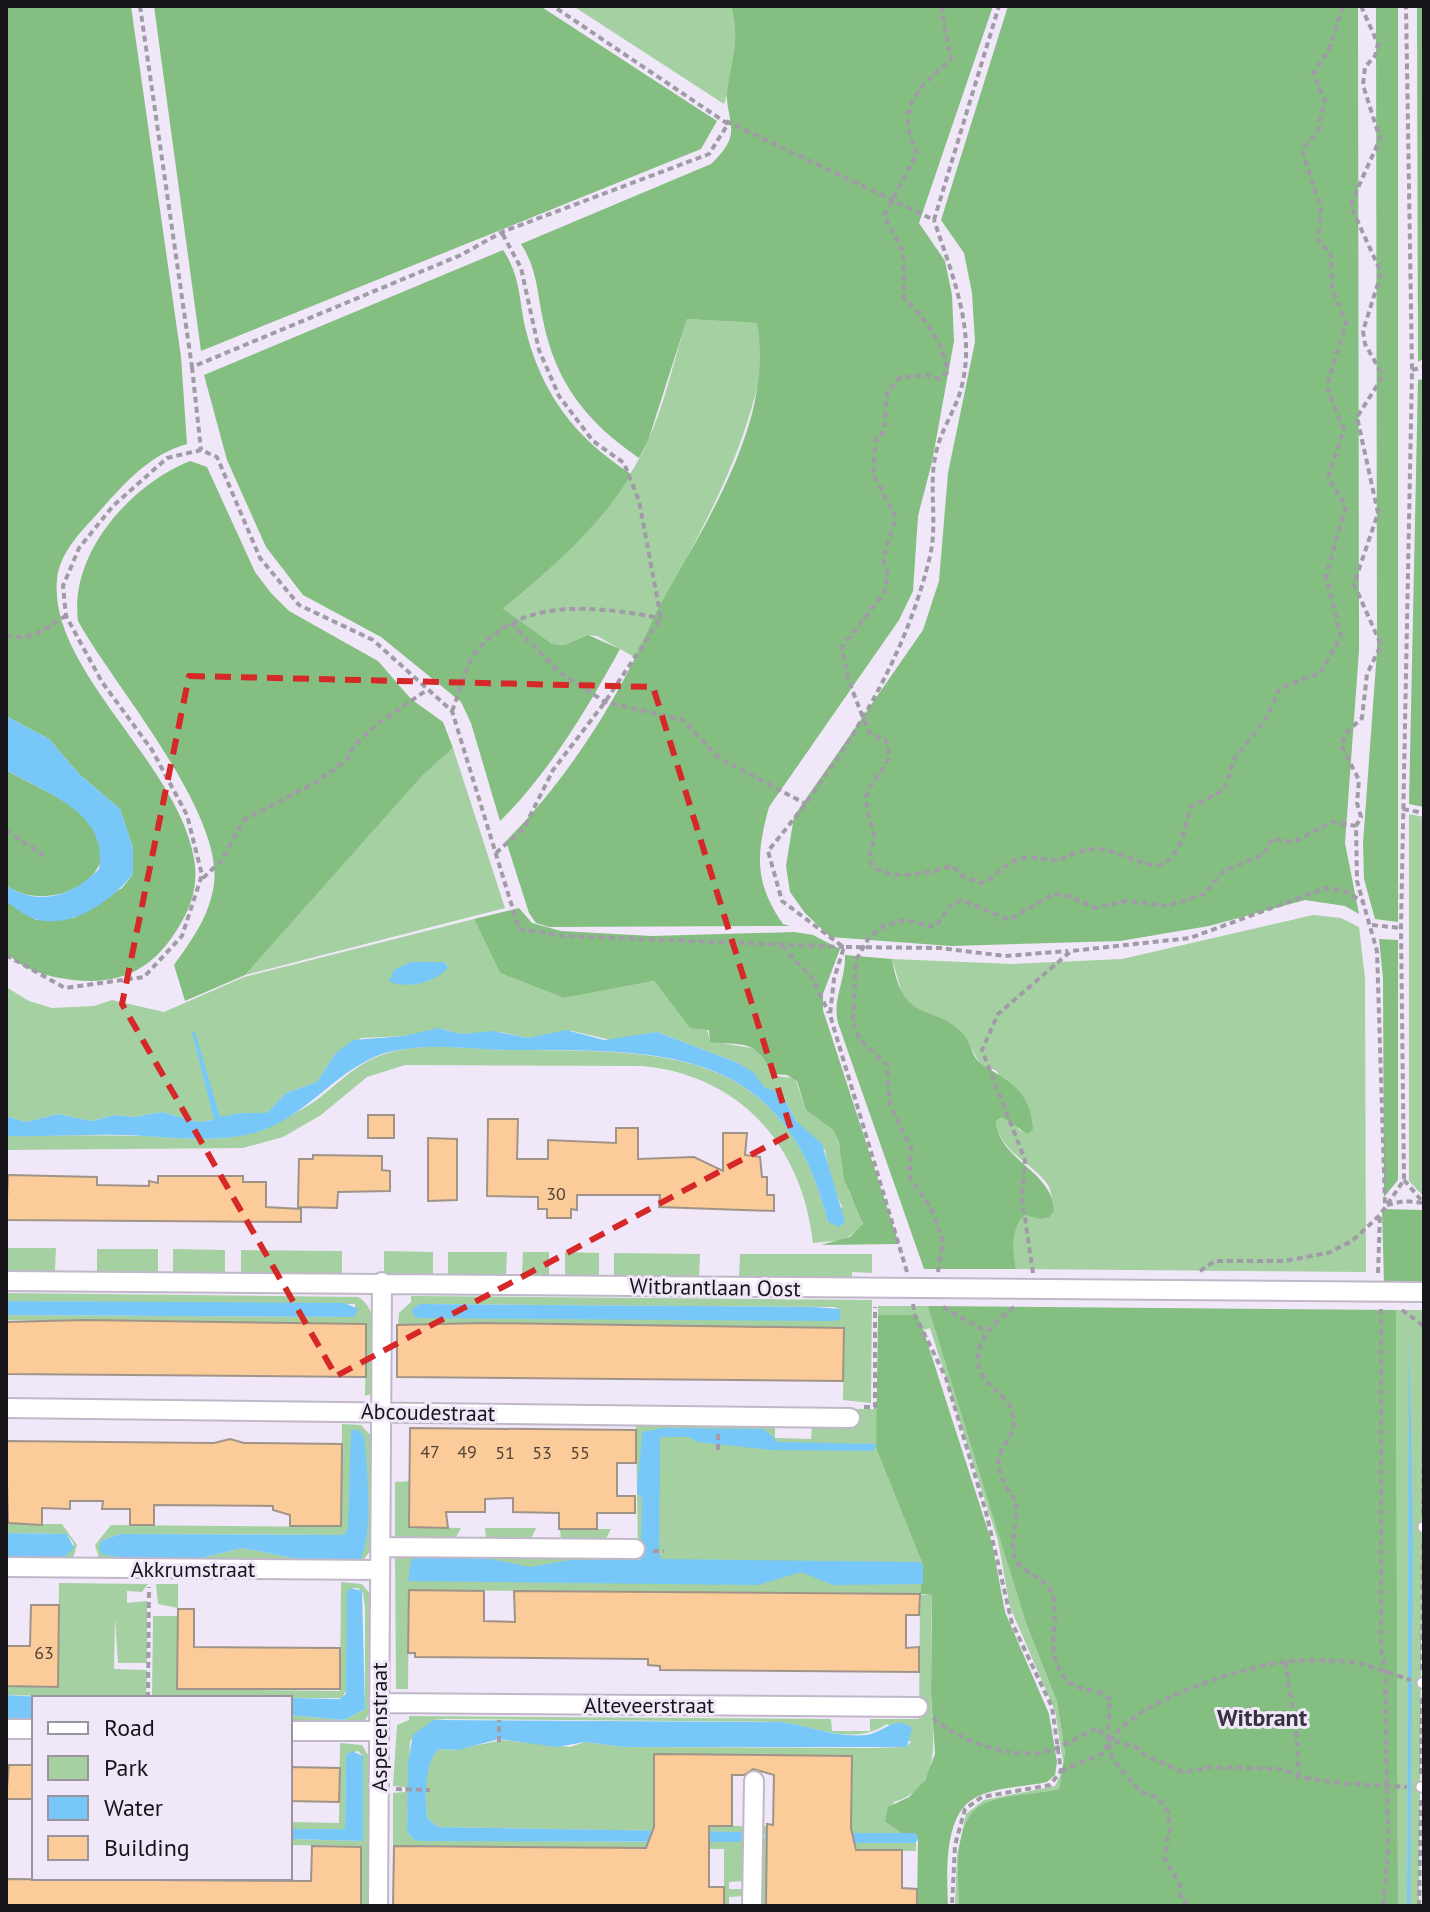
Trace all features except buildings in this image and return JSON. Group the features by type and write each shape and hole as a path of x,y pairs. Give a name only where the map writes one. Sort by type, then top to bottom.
{"street":[{"name":"Witbrantlaan Oost","path":"6,1281 1424,1292"},
{"name":"Asperenstraat","path":"378,1906 382,1282"},
{"name":"Abcoudestraat","path":"6,1408 850,1418"},
{"path":"380,1547 635,1549"},
{"name":"Akkrumstraat","path":"6,1567 380,1570"},
{"name":"Alteveerstraat","path":"379,1703 918,1707"},
{"path":"6,1729 32,1729"},
{"path":"292,1731 379,1731"},
{"path":"752,1906 754,1781"}],"path":[{"path":"140,6 201,450"},
{"path":"192,367 461,255 502,232 709,154 728,124 553,6"},
{"path":"941,6 951,59 910,103 907,122 917,153 884,220 903,252 904,298 924,318 945,358 947,372 940,379 914,376 894,381 887,393 884,432 876,437 873,474 896,518 883,559 887,584 880,602 846,640 842,653 863,720 871,734 886,740 889,746 886,768 868,790 866,798 874,835 868,856 878,871 917,875 952,866 964,877 980,883 996,876 1013,860 1034,855 1059,860 1096,848 1135,857 1153,866 1173,854 1189,824 1191,807 1224,790 1235,758 1267,717 1280,688 1313,676 1325,668 1341,637 1326,576 1345,518 1346,506 1328,478 1344,430 1328,390 1346,324 1332,288 1331,255 1318,240 1321,209 1302,150 1319,125 1325,100 1313,74 1329,49 1343,6"},
{"path":"844,947 782,901 768,851 806,804 863,720 897,650 930,554 936,453 963,383 964,314 934,220 999,6"},
{"path":"1361,6 1378,44 1375,56 1365,67 1363,85 1380,139 1356,185 1352,209 1379,268 1377,290 1363,331 1365,344 1381,372 1378,389 1357,417 1378,513 1354,584 1381,645 1367,674 1362,718 1348,731 1341,745 1359,780 1357,803 1361,817 1356,826 1357,881 1377,951 1385,1205"},
{"path":"1184,1291 1190,1279 1215,1261 1311,1258 1352,1241 1380,1215 1404,1180 1401,928 1412,370 1406,6"},
{"path":"721,119 934,220"},
{"path":"496,853 524,828 553,770 605,702 661,618 639,501 624,463 593,441 559,396 539,350 521,268 502,232"},
{"path":"1412,370 1424,367"},
{"path":"201,879 187,815 152,750 102,682 66,616 63,586 79,548 113,506 167,458 201,450 217,457 260,558 299,605 373,640 452,711 519,929 564,936 940,948 1005,956 1190,938 1326,888 1344,891 1364,902"},
{"path":"452,711 477,649 521,615 594,606 661,618"},
{"path":"6,635 18,639 31,635 66,616"},
{"path":"511,623 558,671 605,702 683,720 719,758 806,804"},
{"path":"6,955 65,988 144,977 182,936 201,879 221,861 244,820 316,782 346,761 355,744 380,722 428,689"},
{"path":"1403,809 1424,813"},
{"path":"985,1331 967,1319 952,1315 942,1306 935,1289 943,1240 931,1208 910,1178 911,1148 890,1105 887,1065 860,1040 853,1022 854,972 862,946 884,926 900,920 935,927 951,905 962,900 1009,920 1053,894 1068,896 1096,908 1126,901 1168,906 1204,894 1224,871 1264,854 1272,839 1294,842 1332,822 1356,826"},
{"path":"6,830 47,858"},
{"path":"1372,925 1401,928"},
{"path":"780,944 812,978 830,1015 912,1289 915,1315 946,1378 986,1512 1012,1623 1052,1707 1061,1771"},
{"path":"830,1015 834,979 844,947"},
{"path":"952,1906 955,1845 965,1809 982,1797 1050,1785 1061,1771 1104,1753 1108,1739 1110,1699 1105,1694 1077,1688 1067,1680 1050,1642 1055,1607 1050,1588 1024,1568 1012,1552 1016,1501 1004,1486 998,1466 1001,1448 1014,1424 1013,1413 1004,1396 985,1379 977,1363 979,1344 985,1331 1036,1290 1022,1198 1025,1160 982,1050 998,1014 1071,951"},
{"path":"1404,1180 1424,1202"},
{"path":"1385,1205 1404,1201 1424,1202"},
{"path":"1380,1215 1377,1292 1383,1322 1381,1648 1385,1672 1388,1853 1383,1906"},
{"path":"850,1418 850,1407 875,1407 875,1289"},
{"path":"1419,1906 1422,1876 1424,1396"},
{"path":"718,1426 718,1450"},
{"path":"148,1696 149,1569"},
{"path":"1108,1739 1136,1715 1172,1698 1237,1673 1285,1662 1354,1662 1423,1683"},
{"path":"1285,1662 1296,1727 1299,1777"},
{"path":"918,1707 941,1725 1002,1750 1039,1753 1097,1728 1108,1739 1135,1747 1167,1767 1183,1772 1212,1767 1283,1769 1299,1777 1422,1787"},
{"path":"499,1719 499,1742"},
{"path":"1108,1739 1112,1759 1125,1775 1140,1791 1158,1798 1168,1812 1170,1828 1164,1858 1180,1885 1181,1899 1190,1906"},
{"path":"405,1789 430,1790"}],"highlighted area":[{"path":"189,676 653,687 792,1133 336,1376 122,1004"}],"green space":[{"path":"6,6 131,6 181,357 187,444 160,455 117,492 72,543 62,560 57,579 60,614 73,649 167,792 185,828 195,865 191,902 170,940 145,965 131,973 99,981 80,981 45,974 24,966 6,952 6,901 36,920 74,918 122,888 133,874 133,848 120,809 79,774 49,739 6,716"},
{"path":"154,6 540,6 717,121 701,149 201,351"},
{"path":"573,6 731,6 736,31 736,55 724,104"},
{"path":"731,6 993,6 919,223 945,261 952,295 954,341 932,462 918,516 913,591 899,620 769,807 760,854 762,881 783,924 790,926 549,927 536,923 529,913 506,841 561,778 593,731 639,651 734,466 756,395 760,359 757,323 687,319 648,441 639,458 620,445 589,415 565,382 548,342 533,271 521,244 711,164 719,155 731,133 727,94 735,41"},
{"path":"1008,6 1358,6 1359,651 1345,843 1359,914 1345,906 1305,900 1209,926 1120,941 951,946 830,937 805,913 790,892 786,866 794,816 923,630 939,581 948,473 975,342 972,293 964,253 941,220"},
{"path":"1376,6 1398,6 1398,922 1375,919 1364,879 1363,843 1377,651"},
{"path":"1417,6 1424,6 1424,359 1418,362"},
{"path":"503,250 516,278 532,351 551,393 577,429 631,474 589,530 503,609 552,644 564,645 588,635 620,649 551,761 500,821 471,723 461,702 381,637 303,595 266,547 227,460 204,375"},
{"path":"687,319 757,323 762,355 760,380 727,477 636,658 597,636 588,635 564,645 552,644 502,610 584,534 634,467 659,413"},
{"path":"1424,379 1424,807 1409,804 1418,380"},
{"path":"190,461 207,467 255,572 271,593 289,611 378,661 411,699 443,722 453,748 423,775 245,975 185,1001 174,965 194,937 209,906 214,884 212,854 202,821 184,786 78,621 78,596 83,571 108,525 146,487"},
{"path":"453,748 505,908 245,975 423,775"},
{"path":"6,770 61,799 89,822 100,840 102,858 95,873 81,885 64,893 44,896 24,894 6,885"},
{"path":"1409,814 1424,817 1424,1197 1409,1181"},
{"path":"519,908 532,923 561,931 652,936 794,932 813,935 840,949 823,994 823,1010 899,1244 821,1245 850,1237 863,1224 844,1179 839,1142 833,1130 806,1110 797,1081 787,1075 772,1074 761,1055 748,1046 710,1042 709,1030 690,1028 654,981 564,998 500,973 474,919"},
{"path":"1313,915 1341,918 1359,927 1365,978 1366,1272 1016,1269 1016,1226 1024,1215 1050,1217 1054,1211 1049,1188 1042,1177 1010,1149 998,1132 996,1121 1002,1117 1011,1119 1022,1133 997,1071 980,1064 965,1036 910,1005 902,993 892,959 1013,964 1122,959"},
{"path":"474,919 500,973 564,998 654,981 690,1028 707,1028 710,1041 757,1049 775,1076 795,1078 806,1110 833,1130 839,1142 849,1192 862,1217 862,1227 844,1240 813,1243 807,1208 796,1176 761,1122 737,1101 710,1084 643,1066 405,1065 367,1077 321,1115 283,1137 243,1148 6,1150 6,1136 202,1139 247,1133 299,1111 368,1061 403,1049 451,1047 621,1053 669,1059 712,1071 749,1091 782,1121 808,1164 828,1222 842,1207 832,1185 825,1150 796,1121 784,1097 764,1087 738,1063 657,1032 611,1040 572,1031 528,1038 500,1032 462,1034 443,1029 405,1036 361,1038 335,1054 317,1082 286,1093 267,1113 241,1113 220,1118 194,1032 214,1120 197,1122 162,1112 134,1117 115,1115 92,1121 58,1114 26,1122 6,1116 6,987 29,1001 52,1008 94,1006 112,1000 164,1012 244,977","holes":["411,962 444,962 448,967 429,981 408,982"]},
{"path":"1379,939 1398,940 1398,1180 1384,1197 1383,978"},
{"path":"845,955 892,959 897,981 912,1004 941,1018 964,1035 979,1062 1010,1083 1028,1106 1033,1129 1028,1134 1002,1117 996,1121 999,1135 1015,1157 1045,1186 1054,1211 1050,1217 1041,1219 1025,1215 1020,1220 1014,1240 1016,1269 924,1269 838,1023 837,1006"},
{"path":"1382,1209 1424,1210 1424,1284 1384,1283"},
{"path":"6,1248 56,1248 55,1271 6,1271"},
{"path":"97,1249 158,1249 158,1272 97,1272"},
{"path":"173,1249 225,1250 225,1273 173,1273"},
{"path":"241,1250 342,1251 342,1274 241,1273"},
{"path":"384,1251 433,1252 433,1275 384,1274"},
{"path":"448,1252 507,1252 506,1275 448,1275"},
{"path":"523,1252 549,1252 549,1276 522,1276"},
{"path":"565,1252 599,1253 599,1276 565,1276"},
{"path":"614,1253 700,1254 699,1277 614,1276"},
{"path":"740,1254 872,1254 872,1273 852,1272 852,1278 739,1277"},
{"path":"6,1293 358,1297 372,1314 375,1327 373,1393 365,1396 366,1325 6,1320 6,1315 354,1317 355,1304 6,1301"},
{"path":"411,1296 872,1300 871,1403 843,1400 844,1328 398,1325 399,1313 411,1302","holes":["420,1304 840,1309 412,1313"]},
{"path":"878,1306 928,1306 931,1311 1026,1623 1057,1702 1065,1753 1063,1763 1055,1711 1010,1607 998,1541 930,1328 924,1330 915,1315 878,1315"},
{"path":"928,1306 1396,1310 1398,1906 959,1906 959,1852 965,1825 971,1814 980,1806 998,1799 1059,1789 1065,1753 1057,1702 1026,1623"},
{"path":"1396,1310 1424,1310 1419,1906 1410,1906 1410,1329 1407,1906 1398,1906"},
{"path":"878,1315 915,1315 921,1323 992,1543 1005,1612 1049,1714 1057,1762 1055,1775 1047,1782 989,1792 973,1799 963,1808 956,1819 949,1848 948,1906 917,1906 918,1840 915,1833 902,1833 885,1822 888,1807 909,1797 925,1780 935,1754 931,1693 932,1595 920,1594 923,1565 876,1448"},
{"path":"854,1409 878,1409 876,1448 923,1565 920,1594 409,1590 408,1689 396,1689 395,1554 638,1556 636,1425 775,1426 775,1438 811,1439 812,1427 853,1427"},
{"path":"342,1424 361,1425 372,1437 372,1548 362,1562 100,1561 95,1545 111,1525 341,1527","holes":["364,1436 366,1538 359,1560 303,1560 242,1548 197,1559 105,1555 101,1541 120,1534 344,1535 348,1529"]},
{"path":"410,1481 409,1527 461,1528 455,1539 395,1543 395,1482"},
{"path":"6,1524 62,1524 77,1545 72,1561 6,1561 6,1557 63,1558 74,1544 67,1534 6,1533"},
{"path":"485,1528 536,1528 531,1539 486,1539"},
{"path":"560,1529 611,1529 605,1540 561,1540"},
{"path":"341,1582 362,1584 371,1595 370,1712 364,1722 292,1725 292,1715 344,1720 365,1709 365,1608 363,1593 358,1588 351,1588 346,1691 342,1698 152,1696 153,1616 177,1616 177,1689 340,1691"},
{"path":"59,1583 148,1584 142,1592 127,1591 127,1603 147,1601 147,1663 118,1663 115,1618 114,1669 147,1670 146,1696 6,1695 6,1686 58,1688"},
{"path":"156,1584 178,1584 178,1608 158,1604"},
{"path":"920,1595 932,1595 932,1755 922,1784 911,1794 894,1802 885,1822 902,1833 764,1834 764,1837 916,1842 916,1851 767,1849 766,1906 761,1906 761,1826 851,1826 851,1756 654,1755 654,1825 744,1826 744,1836 744,1881 729,1882 729,1889 744,1889 744,1896 729,1897 729,1904 744,1906 724,1906 724,1849 393,1846 393,1793 405,1792 405,1787 393,1786 397,1725 409,1720 409,1716 831,1719 832,1731 870,1731 870,1719 919,1719","holes":["445,1719 779,1722 847,1735 874,1731 887,1724 911,1742 906,1747 871,1748 624,1747 585,1742 570,1747 502,1740 454,1750 439,1749 427,1772 428,1819 438,1827 728,1832 743,1833 744,1836 653,1842 414,1840 407,1832 410,1741 433,1720"]},
{"path":"340,1743 362,1745 371,1760 369,1906 361,1906 362,1846 292,1845 292,1839 363,1841 363,1756 358,1751 346,1755 345,1829 292,1829 292,1822 339,1823"},
{"path":"1062,1772 1059,1789 982,1805 958,1883 959,1906 955,1906 957,1855 966,1814 984,1800 1055,1786"}],"water":[{"path":"6,716 49,739 79,774 120,809 133,848 133,874 103,902 79,916 66,920 39,920 6,901 6,885 18,892 43,897 67,892 78,886 99,869 100,849 85,819 71,807 6,770"},
{"path":"411,962 444,962 448,967 437,977 421,983 403,985 389,981 394,970"},
{"path":"438,1028 462,1034 493,1031 528,1038 566,1030 604,1040 657,1032 738,1063 753,1072 764,1087 782,1094 796,1121 822,1144 845,1222 839,1227 828,1222 808,1164 782,1121 749,1091 712,1070 669,1058 621,1052 448,1047 397,1050 365,1062 289,1117 254,1133 205,1139 107,1135 6,1136 6,1116 26,1122 58,1114 92,1121 115,1115 134,1117 162,1112 197,1122 214,1120 192,1032 195,1032 220,1117 267,1113 286,1093 317,1082 335,1054 353,1040 405,1036"},
{"path":"6,1301 345,1303 358,1309 354,1317 6,1315"},
{"path":"420,1304 814,1307 840,1309 840,1319 419,1318 413,1315 412,1309"},
{"path":"1409,1328 1413,1542 1410,1906 1407,1906"},
{"path":"663,1428 764,1429 778,1442 877,1444 873,1451 771,1450 698,1442 689,1437 660,1437 659,1554 662,1559 920,1562 923,1565 923,1584 833,1585 801,1572 758,1585 408,1581 411,1561 416,1557 491,1559 530,1567 570,1560 641,1560 642,1498 637,1493 642,1432"},
{"path":"351,1430 359,1430 364,1436 367,1463 367,1537 359,1561 303,1560 242,1548 197,1559 127,1558 104,1555 99,1550 101,1541 120,1534 344,1535 348,1529"},
{"path":"6,1533 67,1534 74,1548 63,1558 6,1557"},
{"path":"351,1588 362,1591 365,1709 344,1720 292,1715 292,1698 340,1699 346,1694 347,1592"},
{"path":"6,1695 32,1696 32,1718 6,1718"},
{"path":"433,1720 779,1722 855,1735 872,1734 900,1723 912,1728 907,1747 624,1747 585,1742 557,1747 499,1739 458,1750 439,1749 430,1763 426,1793 428,1819 438,1827 741,1832 744,1837 739,1842 422,1841 414,1840 407,1832 408,1762 413,1735"},
{"path":"352,1751 363,1756 363,1841 292,1839 292,1829 345,1829 346,1755"},
{"path":"764,1833 915,1833 918,1840 915,1843 775,1843 766,1840"}],"district":[{"name":"Witbrant","path":"1262,1718"}]}
